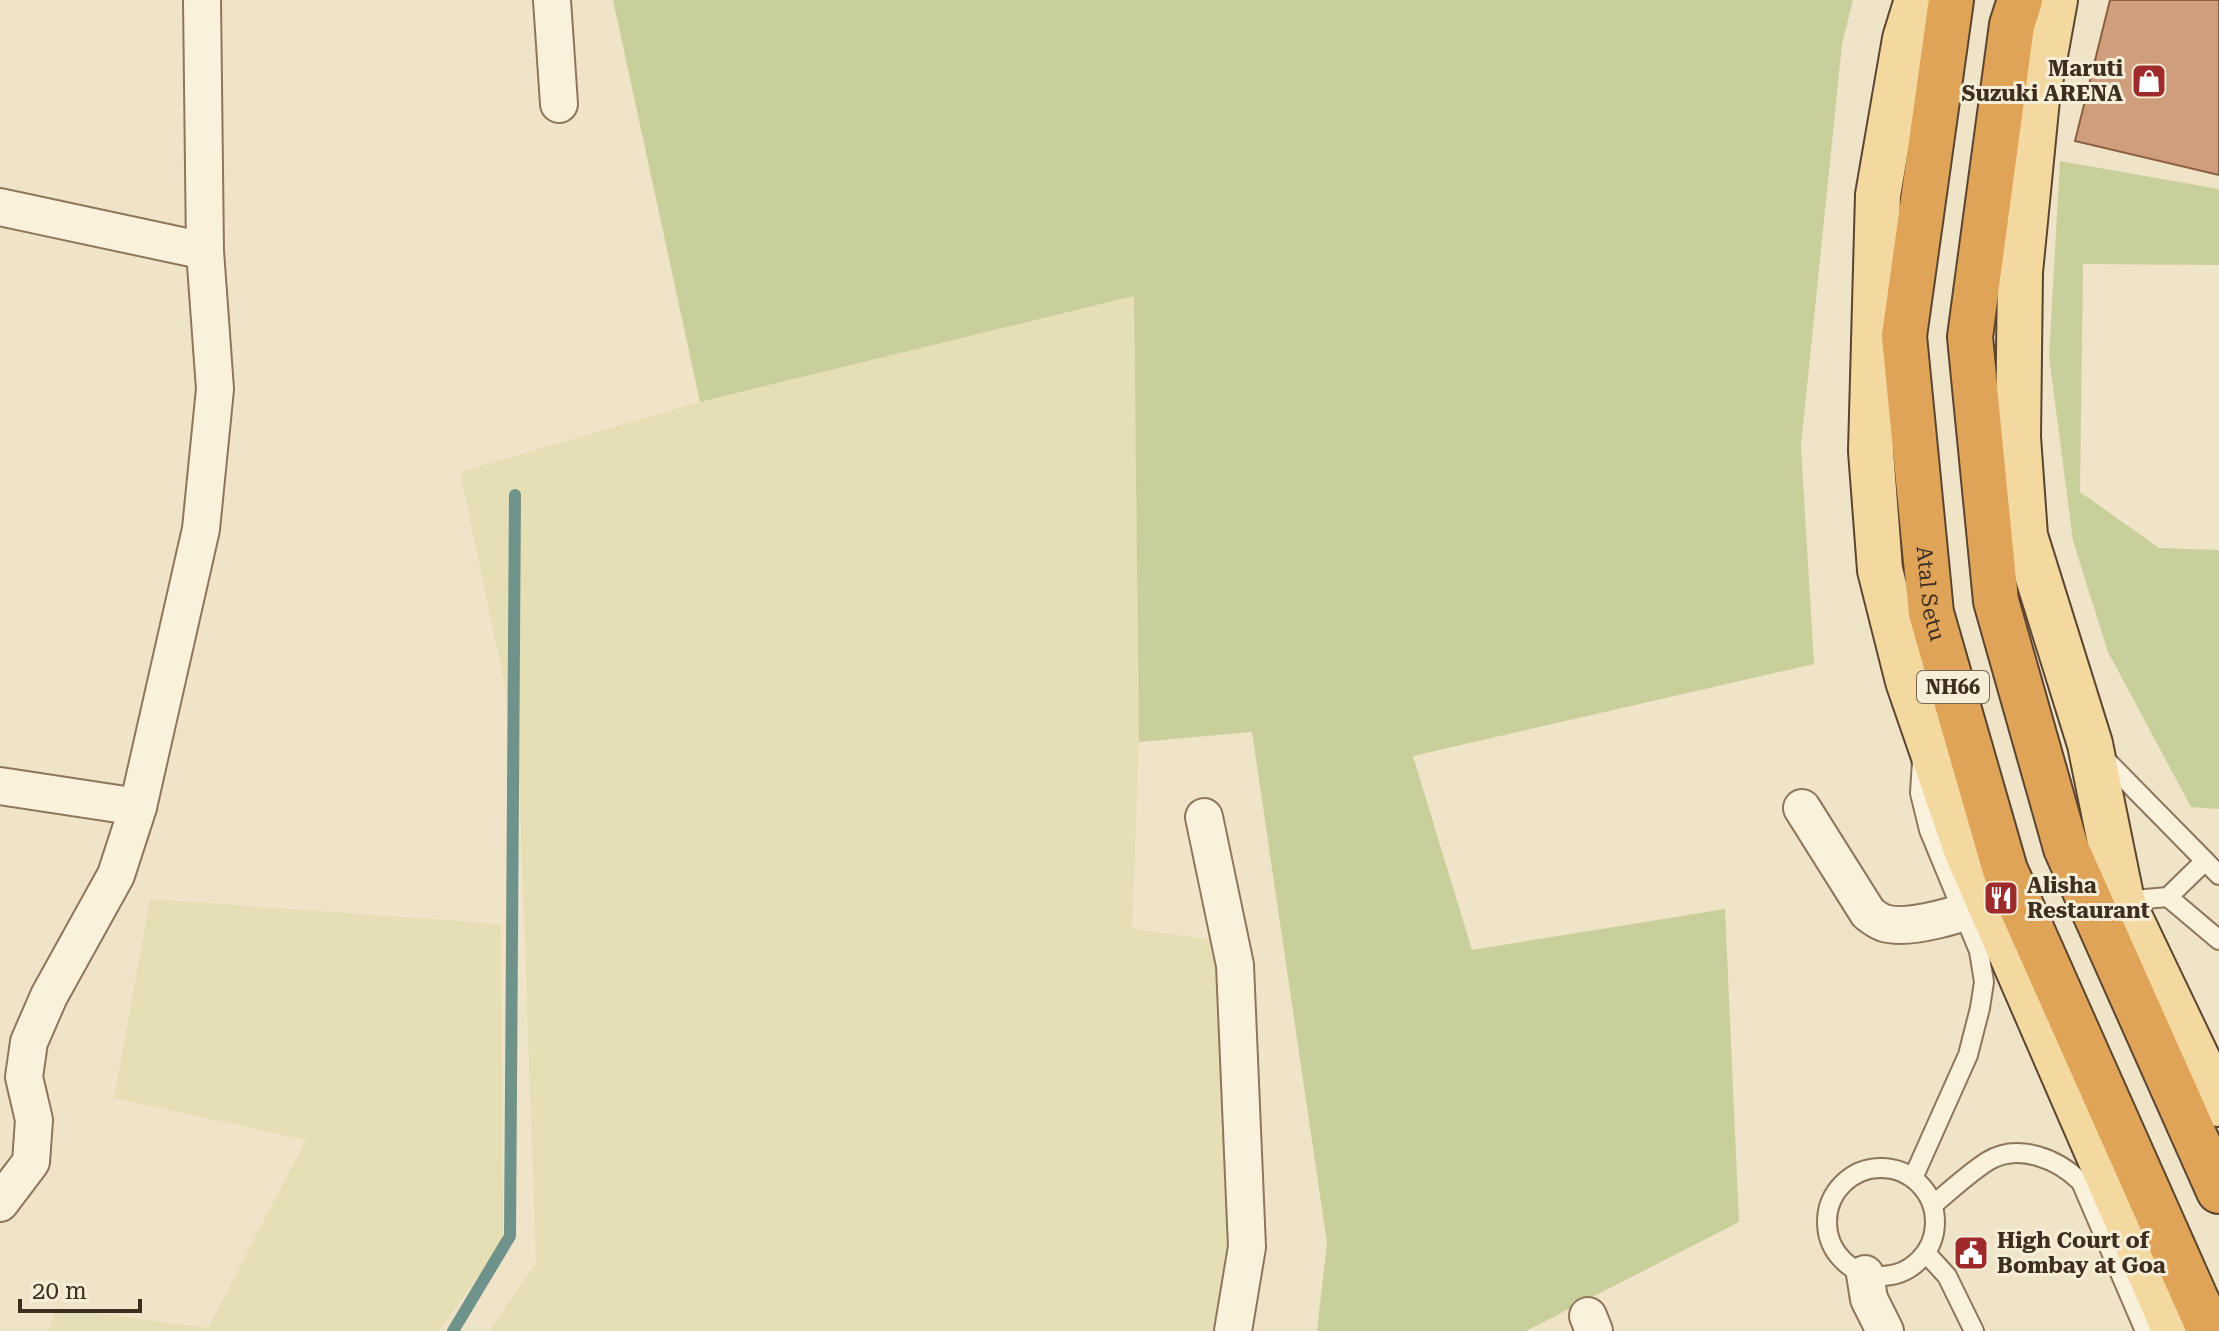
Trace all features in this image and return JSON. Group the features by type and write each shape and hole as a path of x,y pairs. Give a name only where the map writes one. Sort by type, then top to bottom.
{"highway":[{"name":"Atal Setu","path":"1951,0 1947,11 1904,336 1931,613 2005,870 2210,1331"},
{"name":"NH66","path":"2020,0 2012,25 1970,337 1996,601 2066,848 2219,1191"}],"main road":[{"path":"1917,0 1905,39 1878,195 1871,451 1880,570 1908,681 1967,852 1975,909 2175,1331"},
{"path":"2055,0 2037,99 2020,272 2018,437 2025,536 2090,744 2122,901 2219,1104"}],"street":[{"path":"0,1203 31,1162 34,1120 24,1077 29,1042 49,996 116,875 138,807 201,529 215,389 205,251 202,0"},
{"path":"552,0 559,104"},
{"path":"0,207 205,251"},
{"path":"0,786 138,807"},
{"path":"1802,808 1868,913 1880,922 1904,924 1975,909"},
{"path":"1204,817 1235,965 1247,1247 1233,1331"},
{"path":"1865,1274 1869,1299 1885,1331"}],"lane":[{"path":"2090,744 2219,875"},
{"path":"2122,901 2168,897 2205,861"},
{"path":"2168,897 2219,940"},
{"path":"1913,1178 1968,1055 1980,1008 1984,982 1975,909"},
{"path":"1933,1205 1990,1160 2004,1155 2027,1154 2046,1158 2067,1168 2081,1182 2145,1331"},
{"path":"1864,1170 1897,1170 1913,1178 1925,1190 1933,1205 1936,1222 1926,1253 1914,1266 1899,1274 1865,1274 1849,1267 1837,1255 1829,1240 1826,1222 1829,1206 1837,1191 1849,1178 1864,1170"},
{"path":"1926,1253 1947,1276 1974,1331"}],"shaded area":[{"path":"1134,296 1139,742 1132,929 1214,940 1233,1236 1217,1331 489,1331 536,1263 518,749 460,472 700,402"},
{"path":"150,899 501,924 503,1241 439,1331 48,1331 57,1308 208,1328 306,1140 114,1098"}],"green space":[{"path":"613,0 1853,0 1842,44 1801,446 1814,664 1413,756 1472,950 1725,909 1739,1222 1526,1331 1317,1331 1327,1243 1252,732 1139,742 1134,296 700,402"},
{"path":"2060,161 2219,189 2219,265 2083,264 2080,492 2159,548 2219,550 2219,809 2191,807 2108,652 2073,541 2049,356"}],"building":[{"name":"Maruti Suzuki ARENA","path":"2110,0 2219,0 2219,175 2075,141"}],"waterway":[{"path":"453,1331 510,1236 515,495"}],"place":[{"name":"Maruti Suzuki ARENA","path":"2149,81"},
{"name":"Alisha Restaurant","path":"2001,898"},
{"name":"High Court of Bombay at Goa","path":"1971,1253"}]}
